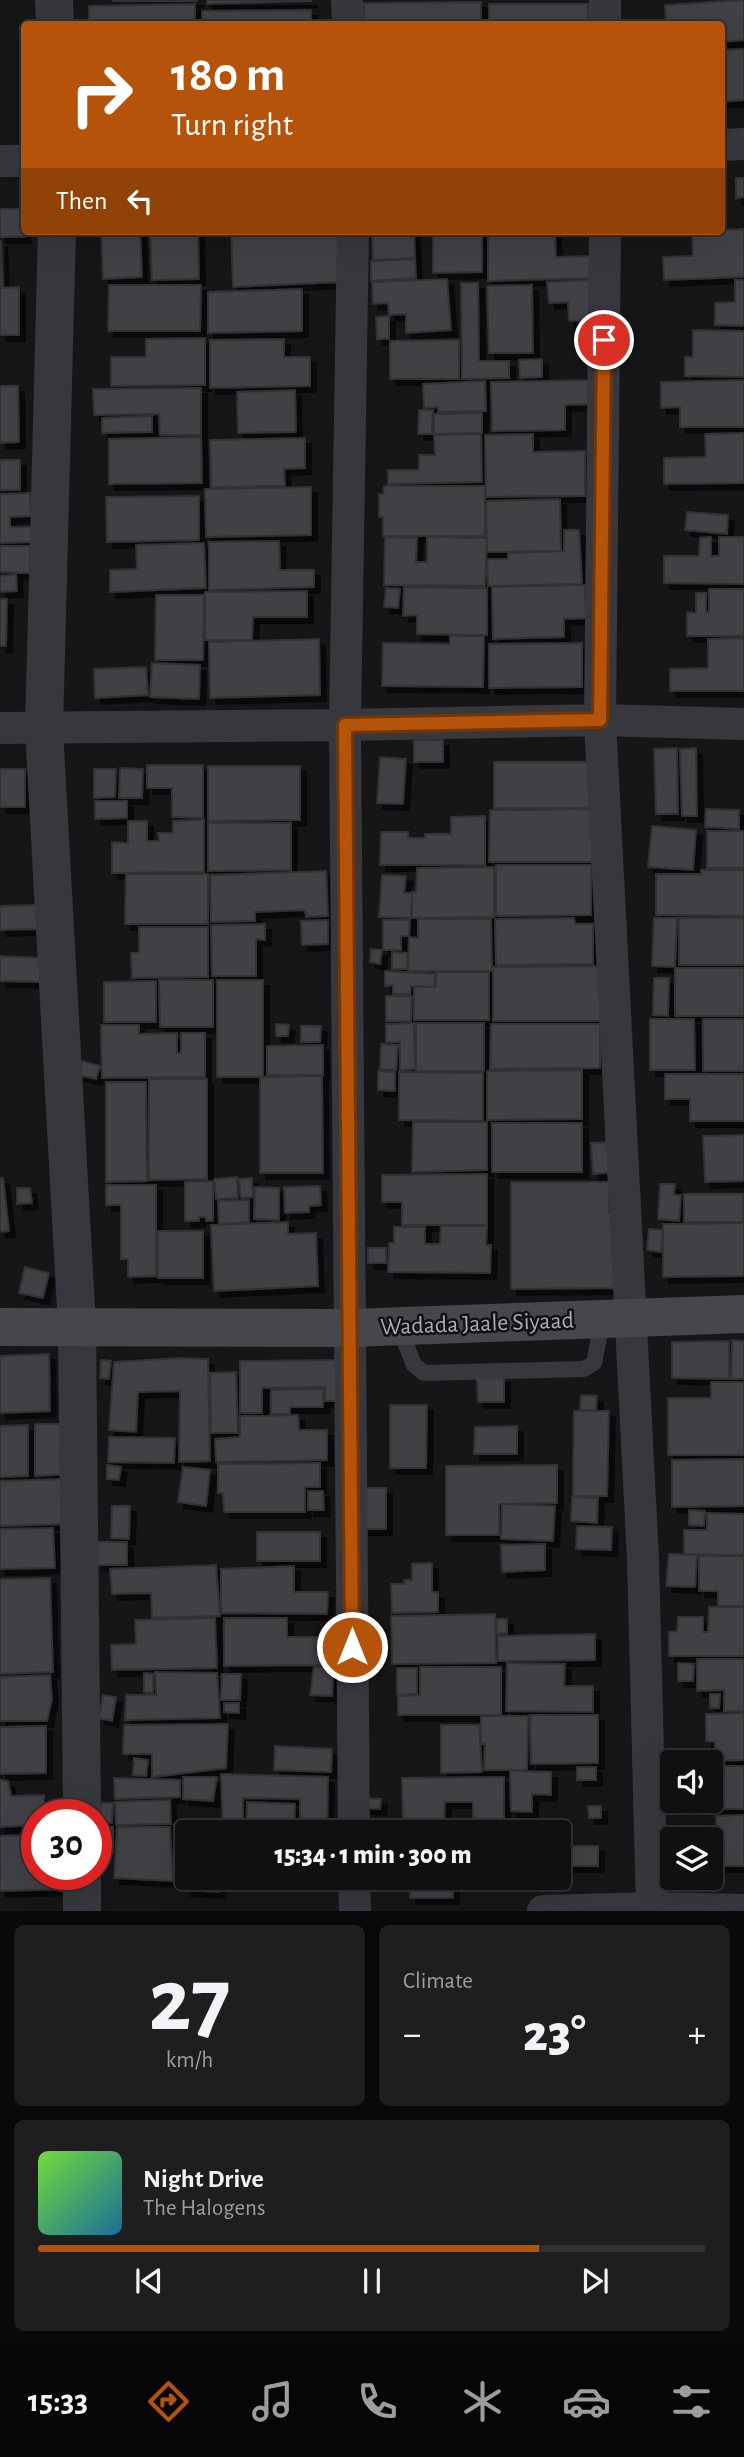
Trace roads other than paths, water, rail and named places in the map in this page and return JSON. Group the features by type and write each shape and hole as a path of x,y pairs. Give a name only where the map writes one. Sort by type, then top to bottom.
{"main road":[{"name":"Wadada Jaale Siyaad","path":"0,1327 350,1328 744,1314"}],"street":[{"path":"54,0 55,21"},
{"path":"347,0 348,21"},
{"path":"605,0 605,21"},
{"path":"725,145 744,144"},
{"path":"0,161 21,160"},
{"path":"57,235 44,729 77,1327 82,1799"},
{"path":"353,235 345,725 354,1820"},
{"path":"605,235 600,720 616,1317 643,1559 652,1908"},
{"path":"0,728 600,720 744,724"},
{"path":"82,1890 82,1911"},
{"path":"354,1890 355,1911"},
{"path":"543,1911 652,1908 744,1910"}],"lane":[{"path":"399,1326 414,1365 424,1373 584,1369 594,1363 616,1317"}]}
